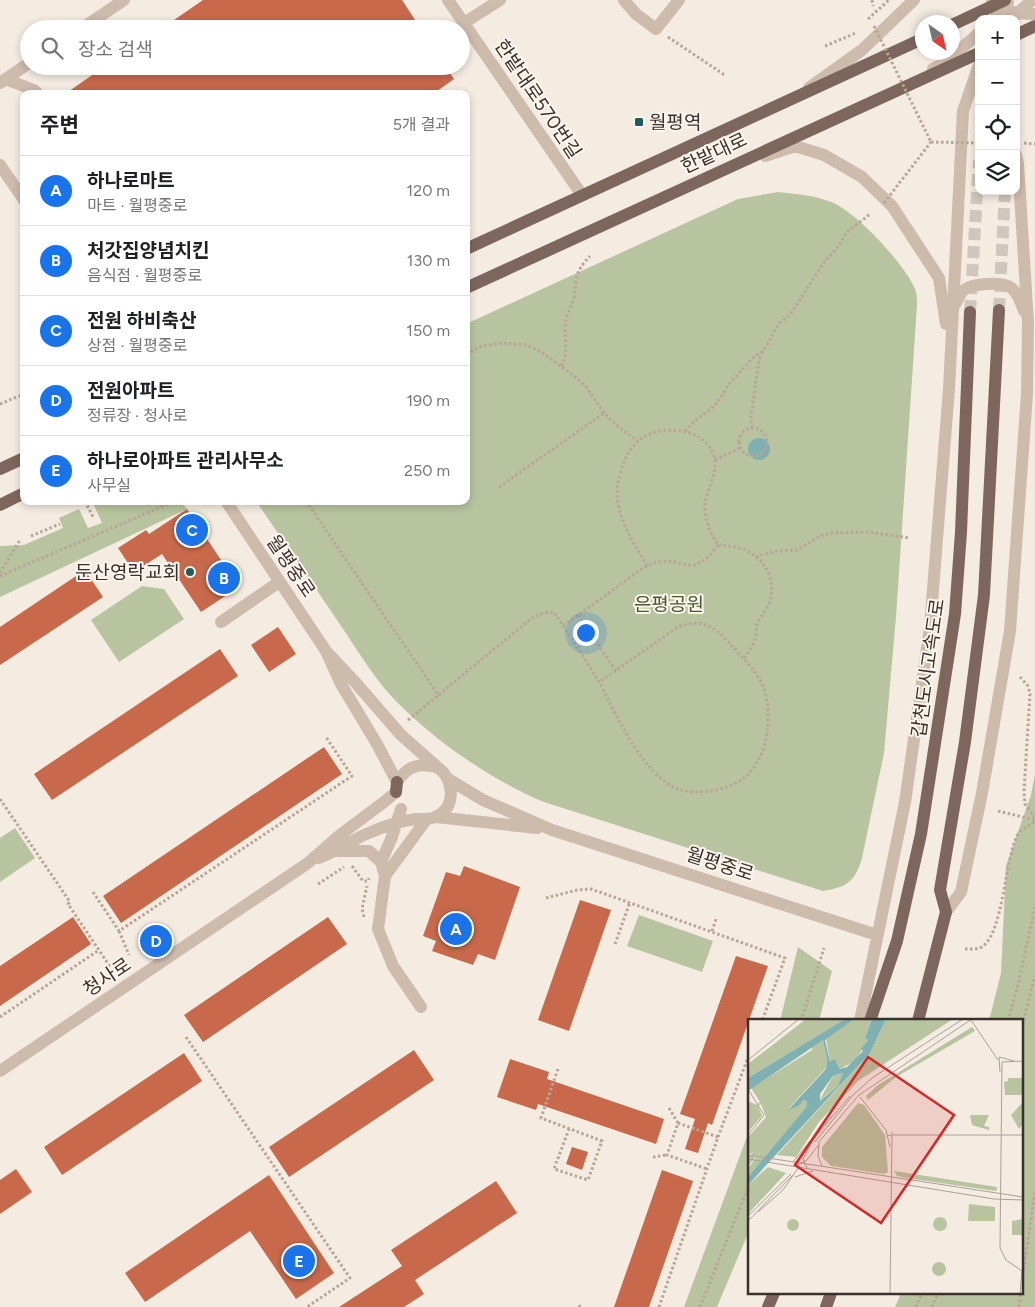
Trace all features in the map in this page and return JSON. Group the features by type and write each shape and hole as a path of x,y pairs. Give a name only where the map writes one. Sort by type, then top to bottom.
{"main road":[{"path":"960,21 1001,3"},
{"path":"1020,33 1035,26"},
{"path":"470,247 915,42"},
{"name":"한밭대로","path":"470,286 906,86 971,54"},
{"path":"919,1019 946,912 940,890 966,742 984,595 999,310"},
{"name":"갑천도시고속도로","path":"871,1019 896,941 921,834 954,624 961,532 970,312"},
{"path":"0,469 20,460"},
{"path":"0,505 20,495"},
{"path":"768,1307 774,1294"},
{"path":"826,1307 831,1294"}],"street":[{"path":"94,20 124,0"},
{"name":"한밭대로570번길","path":"448,0 462,20"},
{"path":"469,20 500,0"},
{"path":"624,0 636,14 656,28 679,0"},
{"path":"790,101 862,50 914,0"},
{"path":"1015,15 1032,0"},
{"path":"996,15 1001,3 1013,15"},
{"path":"1020,15 1035,14"},
{"name":"한밭대로570번길","path":"470,32 582,195"},
{"path":"893,53 915,47"},
{"path":"860,1019 905,802 930,626 949,389 963,111 971,54"},
{"path":"2,81 20,70"},
{"path":"2,81 34,90"},
{"path":"720,171 794,146 824,154 862,177 892,206 939,278 951,350"},
{"path":"0,165 20,194"},
{"path":"946,912 960,892 982,793 1010,631 1032,318 1020,185"},
{"path":"952,308 964,290 979,284 995,284 1010,287 1020,298 1032,318"},
{"name":"월평중로","path":"229,505 326,652"},
{"path":"222,622 280,582"},
{"path":"308,863 337,851 370,832 398,822 426,819 443,812 448,805 452,788 443,772 401,735 356,682 326,652"},
{"path":"326,652 341,684 377,744 396,787 397,801 408,816 552,830"},
{"path":"308,863 340,835 384,802 396,787 402,774 410,768 427,764 436,767"},
{"path":"448,779 483,800 552,830"},
{"path":"380,862 402,809"},
{"path":"385,876 426,819"},
{"name":"월평중로","path":"552,830 877,935"},
{"path":"337,851 369,851 380,862 385,876 378,929 393,966 421,1007"},
{"name":"청사로","path":"0,1071 308,863"}],"path":[{"path":"872,0 873,6"},
{"path":"868,19 890,0"},
{"path":"865,30 874,26 931,142"},
{"path":"824,46 857,33"},
{"path":"668,37 726,76"},
{"path":"931,142 975,143"},
{"path":"884,203 931,142"},
{"path":"752,428 751,417 759,360 774,331 790,315 824,262 837,248 847,232 870,214"},
{"path":"560,366 565,356 566,321 574,299 574,284 580,267 590,256"},
{"path":"470,352 482,346 503,343 526,345 540,351 573,374 586,387 604,414 638,441"},
{"path":"685,431 699,417 711,409 720,399 728,385 754,357 763,351"},
{"path":"0,404 20,396"},
{"path":"499,487 604,414"},
{"path":"752,428 759,429 765,433 768,440 767,447 756,456 746,454 740,448 739,440 742,433 746,429 752,428"},
{"path":"647,566 625,529 617,490 622,468 638,441 656,433 677,430 685,431 705,442 715,460 715,474 705,505 712,536 718,545 743,549 756,557 766,566 769,572 771,590 769,604 756,627 753,645 744,659"},
{"path":"715,460 740,448"},
{"path":"87,505 93,517"},
{"path":"0,574 165,505"},
{"path":"309,505 439,696"},
{"path":"31,536 60,524"},
{"path":"756,557 774,551 798,550 820,536 831,533 868,532 909,538"},
{"path":"0,574 20,540"},
{"path":"563,626 647,566 664,562 687,566 696,565 703,561 718,545"},
{"path":"408,720 532,618 543,612 554,612 599,682 621,724 660,780 673,787 692,792 712,791 740,782 761,755 769,721 768,703 762,685 744,659 715,630 705,624 692,622 678,627 599,682"},
{"path":"578,615 616,671"},
{"path":"1020,677 1028,686 1030,694 1024,791 1025,804 1035,820"},
{"path":"119,932 352,776 326,737"},
{"path":"0,799 18,829 70,902 68,904 111,968"},
{"path":"998,811 1035,820"},
{"path":"965,949 978,949 989,940 996,922 1018,835 1035,820"},
{"path":"318,884 350,862 363,881 368,881 370,876"},
{"path":"546,898 577,890 591,889 785,958 763,1019"},
{"path":"93,892 119,932 129,955"},
{"path":"615,944 630,902"},
{"path":"1008,1019 1035,907"},
{"path":"712,931 716,919"},
{"path":"802,1019 824,948"},
{"path":"0,1017 99,950"},
{"path":"1022,1026 1035,975"},
{"path":"186,1037 350,1278 307,1307"},
{"path":"659,1307 748,1058"},
{"path":"558,1070 541,1118 602,1141 588,1180 554,1170 569,1129"},
{"path":"669,1108 678,1123 718,1138"},
{"path":"666,1155 678,1123"},
{"path":"653,1157 666,1155 707,1169"},
{"path":"700,1307 748,1187"},
{"path":"1022,1282 1035,1191"},
{"path":"916,1307 922,1294"},
{"path":"933,1306 938,1294"},
{"path":"1019,1307 1021,1294"}],"green space":[{"name":"은평공원","path":"778,192 818,198 841,207 866,227 891,253 910,279 917,299 896,617 884,753 862,858 856,873 844,885 823,891 544,802 506,784 469,761 434,736 385,689 259,505 470,505 470,322 738,199"},
{"path":"94,505 184,505 187,509 0,597 0,546 24,545 63,528 59,518 79,509 88,528 102,523"},
{"path":"142,586 164,589 184,619 119,662 91,620"},
{"path":"1035,774 1035,1307 895,1307 901,1294 1022,1294 1022,1019 990,1019 1001,973 1006,866 1031,795"},
{"path":"15,828 35,858 0,882 0,838"},
{"path":"639,915 713,941 702,972 627,946"},
{"path":"798,947 832,971 820,1019 780,1019"},
{"path":"748,1134 748,1233 717,1307 684,1307"}],"water":[{"path":"759,438 767,441 770,449 767,457 759,460 751,457 748,449 751,441"}],"building":[{"path":"203,0 402,0 415,20 174,20"},
{"path":"92,75 451,75 454,79 439,90 71,90"},
{"path":"187,509 239,587 201,612 162,554 134,572 118,548 146,530 149,534"},
{"path":"85,570 103,597 0,665 0,627"},
{"path":"278,627 296,654 269,672 251,645"},
{"path":"220,649 238,676 52,800 34,774"},
{"path":"324,747 342,774 121,923 103,896"},
{"path":"464,866 520,887 495,960 478,954 473,965 432,951 436,941 423,936 446,872 460,876"},
{"path":"580,900 611,910 569,1031 538,1020"},
{"path":"73,917 91,944 0,1006 0,966"},
{"path":"328,917 347,944 203,1042 184,1015"},
{"path":"736,956 768,966 712,1125 708,1123 698,1153 685,1149 695,1119 680,1114"},
{"path":"414,1050 434,1080 289,1177 269,1147"},
{"path":"184,1053 202,1081 62,1175 44,1147"},
{"path":"510,1059 549,1072 547,1079 664,1119 656,1144 538,1104 536,1110 497,1097"},
{"path":"572,1147 588,1152 582,1170 566,1164"},
{"path":"16,1169 32,1192 0,1214 0,1180"},
{"path":"662,1170 693,1181 649,1307 614,1307"},
{"path":"269,1175 334,1273 296,1299 250,1231 145,1302 125,1273"},
{"path":"496,1181 517,1213 415,1280 424,1294 404,1307 339,1307 402,1266 391,1250"}],"tunnel":[{"path":"970,312 977,195"},
{"path":"999,310 1005,195"}],"place":[{"name":"월평역","path":"639,122"},
{"name":"전원 하비축산","path":"192,530"},
{"name":"둔산영락교회","path":"190,572"},
{"name":"처갓집양념치킨","path":"224,578"},
{"name":"하나로마트","path":"456,929"},
{"name":"전원아파트","path":"156,941"},
{"name":"하나로아파트 관리사무소","path":"299,1261"}]}
